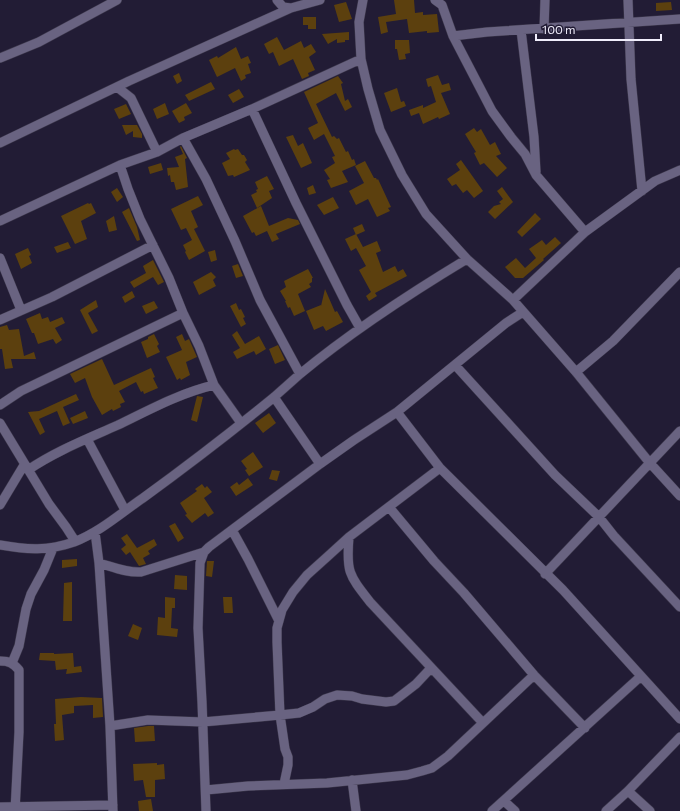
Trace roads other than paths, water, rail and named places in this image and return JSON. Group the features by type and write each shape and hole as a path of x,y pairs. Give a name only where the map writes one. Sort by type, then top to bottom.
{"street":[{"path":"0,58 39,42 117,0"},
{"path":"277,0 283,7 290,8"},
{"path":"0,143 117,86 290,8 320,0"},
{"path":"362,0 359,22 361,59 380,130 402,175 426,214 467,259 513,300 576,372 649,462 680,496"},
{"path":"544,29 545,0"},
{"path":"628,0 631,79 642,191"},
{"path":"440,2 453,36 492,111 510,137 525,154 536,175 585,232"},
{"path":"453,36 487,32 680,19"},
{"path":"522,30 534,137 536,175"},
{"path":"0,221 120,165 156,152 183,138 252,109 361,59"},
{"path":"117,86 131,98 156,152"},
{"path":"252,109 299,210 360,328"},
{"path":"183,138 210,186 260,300 300,374"},
{"path":"120,165 140,219 169,278 183,313 199,346 214,385 241,423"},
{"path":"513,300 585,232 655,181 680,170"},
{"path":"0,320 52,297 153,245"},
{"path":"0,258 21,310"},
{"path":"0,545 31,550 53,548 75,541 95,532 188,465 274,397 300,374 360,328 421,287 467,259"},
{"path":"576,372 614,341 680,272"},
{"path":"99,563 128,572 142,572 204,552 320,464 397,412 506,323 523,312"},
{"path":"0,405 27,388 183,313"},
{"path":"454,366 555,475 599,517 614,536 680,607"},
{"path":"0,505 26,467 181,395 214,385"},
{"path":"274,397 320,464"},
{"path":"397,412 440,468 563,590 640,677 680,719"},
{"path":"0,423 49,504 75,541"},
{"path":"546,574 649,462 680,431"},
{"path":"87,439 125,510"},
{"path":"284,784 288,757 285,749 280,715 277,642 279,621 282,610 293,592 307,575 349,537 440,468"},
{"path":"389,507 434,561 464,593 534,675 585,728"},
{"path":"232,530 279,621"},
{"path":"0,807 15,809 113,808 110,726 99,563 95,532"},
{"path":"349,537 349,570 354,581 370,602 483,723"},
{"path":"12,663 19,646 26,609 31,594 44,570 53,548"},
{"path":"204,552 199,571 198,628 206,811"},
{"path":"0,661 12,663 19,670 19,732 15,809"},
{"path":"110,726 148,720 203,722 299,713 337,695 386,702 394,701 416,684 431,668"},
{"path":"206,790 248,786 327,783 407,775 432,768 448,756 534,675"},
{"path":"492,811 640,677"},
{"path":"606,811 628,791 680,737"},
{"path":"352,780 356,811"},
{"path":"628,791 650,811"},
{"path":"504,801 515,811"}]}
